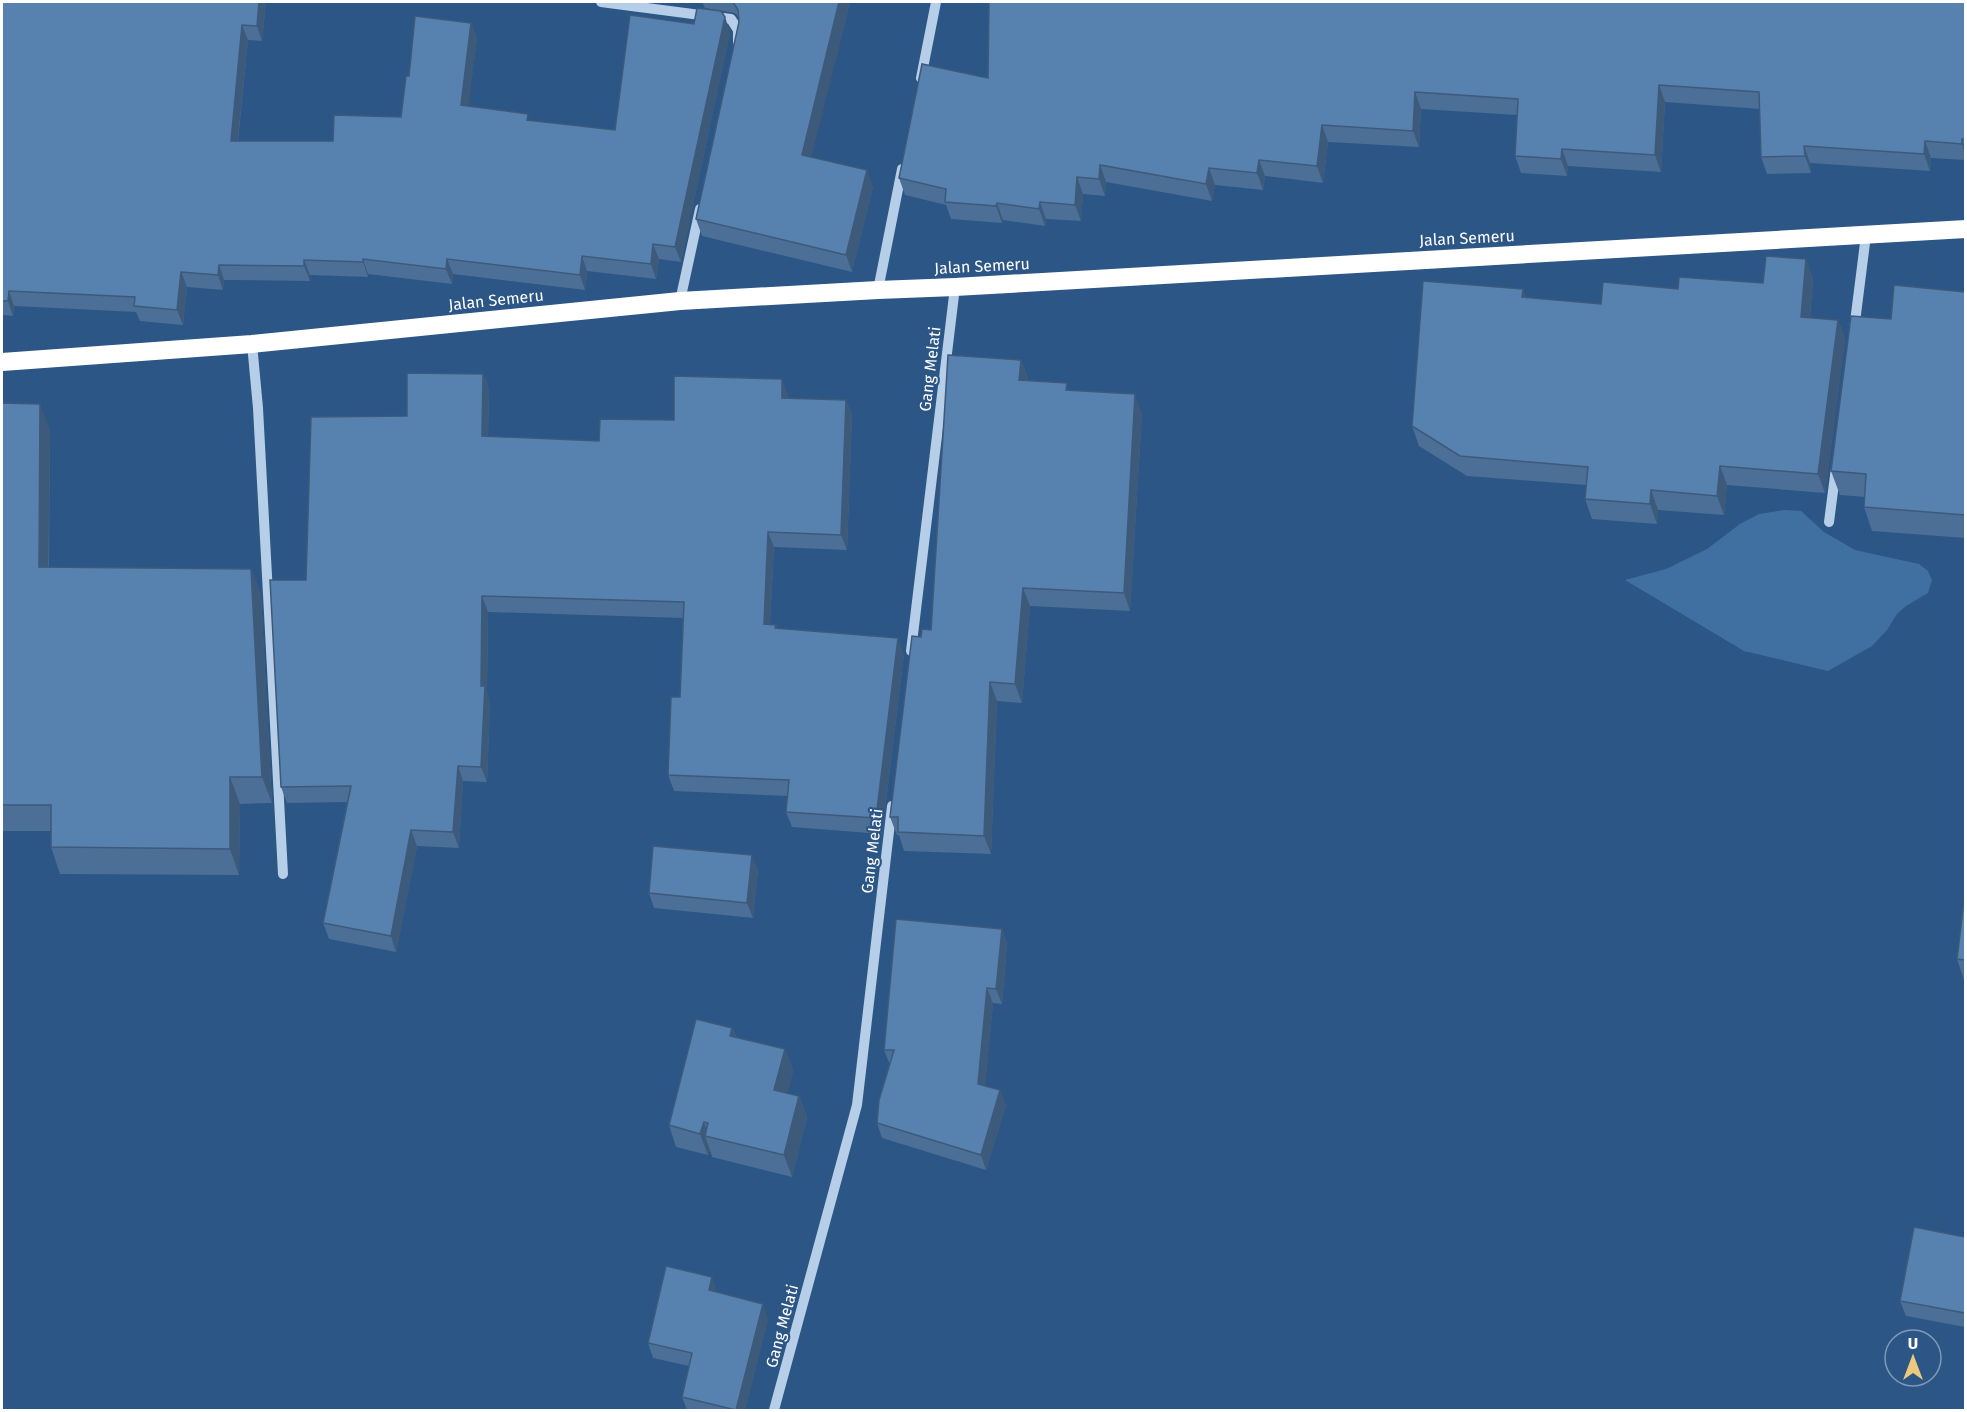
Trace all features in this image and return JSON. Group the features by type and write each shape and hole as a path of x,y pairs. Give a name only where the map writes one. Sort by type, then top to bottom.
{"highway":[{"name":"Jalan Semeru","path":"2,362 252,344 680,301 1965,230"}],"street":[{"path":"602,2 731,19 738,30 736,51"},
{"path":"917,94 936,2"},
{"path":"878,290 903,163"},
{"path":"680,301 703,199"},
{"path":"1853,338 1866,235"},
{"name":"Gang Melati","path":"909,668 955,287"},
{"path":"252,344 258,408 283,874"},
{"path":"1830,522 1838,453"},
{"name":"Gang Melati","path":"774,1410 857,1105 893,799"}],"shaded area":[{"path":"1785,510 1801,511 1824,532 1855,550 1919,564 1928,571 1932,580 1928,593 1897,614 1887,630 1872,646 1828,671 1744,651 1625,580 1666,569 1707,549 1740,524 1759,514"}],"building":[{"path":"2,2 259,2 257,26 242,25 231,141 333,141 334,115 401,117 406,76 409,76 415,16 471,23 461,105 528,114 527,120 615,130 630,15 694,24 697,8 721,11 725,17 675,247 653,244 651,264 582,256 580,275 447,259 446,269 363,259 363,262 304,260 304,266 219,265 218,275 181,272 177,310 134,306 135,297 9,291 8,301 2,301"},
{"path":"733,2 839,2 802,155 867,170 846,255 696,219 739,22 738,10"},
{"path":"989,2 1965,2 1965,139 1962,139 1962,144 1925,141 1924,154 1804,146 1805,156 1761,157 1759,92 1659,85 1655,155 1562,149 1561,159 1515,156 1518,99 1415,92 1413,131 1322,125 1317,166 1259,160 1257,173 1209,168 1206,184 1100,165 1099,179 1077,177 1075,205 1040,202 1039,209 997,203 996,206 945,202 946,189 899,178 922,64 988,78"},
{"path":"1766,256 1806,259 1801,317 1838,320 1818,474 1720,466 1717,496 1651,490 1650,504 1585,499 1588,467 1460,456 1412,426 1423,281 1523,289 1522,297 1601,304 1603,282 1678,289 1679,277 1763,283"},
{"path":"1894,285 1965,292 1965,515 1864,507 1866,474 1831,471 1851,316 1891,319"},
{"path":"948,355 1021,360 1019,380 1067,383 1066,390 1135,394 1124,593 1023,588 1015,684 990,682 984,836 898,832 898,817 890,817 912,636 921,637 922,629 931,630"},
{"path":"407,373 483,374 482,436 599,441 600,419 674,420 674,376 782,379 782,398 846,400 841,535 768,532 764,624 776,625 775,628 898,638 876,818 786,812 789,780 668,775 671,697 680,697 684,602 482,596 481,686 485,686 481,767 458,766 453,832 411,830 391,936 323,923 351,786 281,787 270,580 306,580 311,417 407,416"},
{"path":"2,403 40,404 39,567 251,569 262,777 230,777 230,849 51,847 51,805 2,805"},
{"path":"653,846 752,855 747,903 649,893"},
{"path":"1965,893 1965,960 1957,959"},
{"path":"896,919 1002,929 996,989 987,988 978,1084 1000,1090 981,1155 877,1123 879,1100 894,1050 884,1050"},
{"path":"696,1019 732,1028 730,1036 785,1049 774,1090 799,1096 784,1155 705,1136 708,1123 704,1122 700,1134 669,1125"},
{"path":"1914,1227 1965,1237 1965,1313 1900,1301"},
{"path":"666,1266 712,1277 709,1290 763,1304 736,1410 682,1397 692,1353 648,1343"}]}
